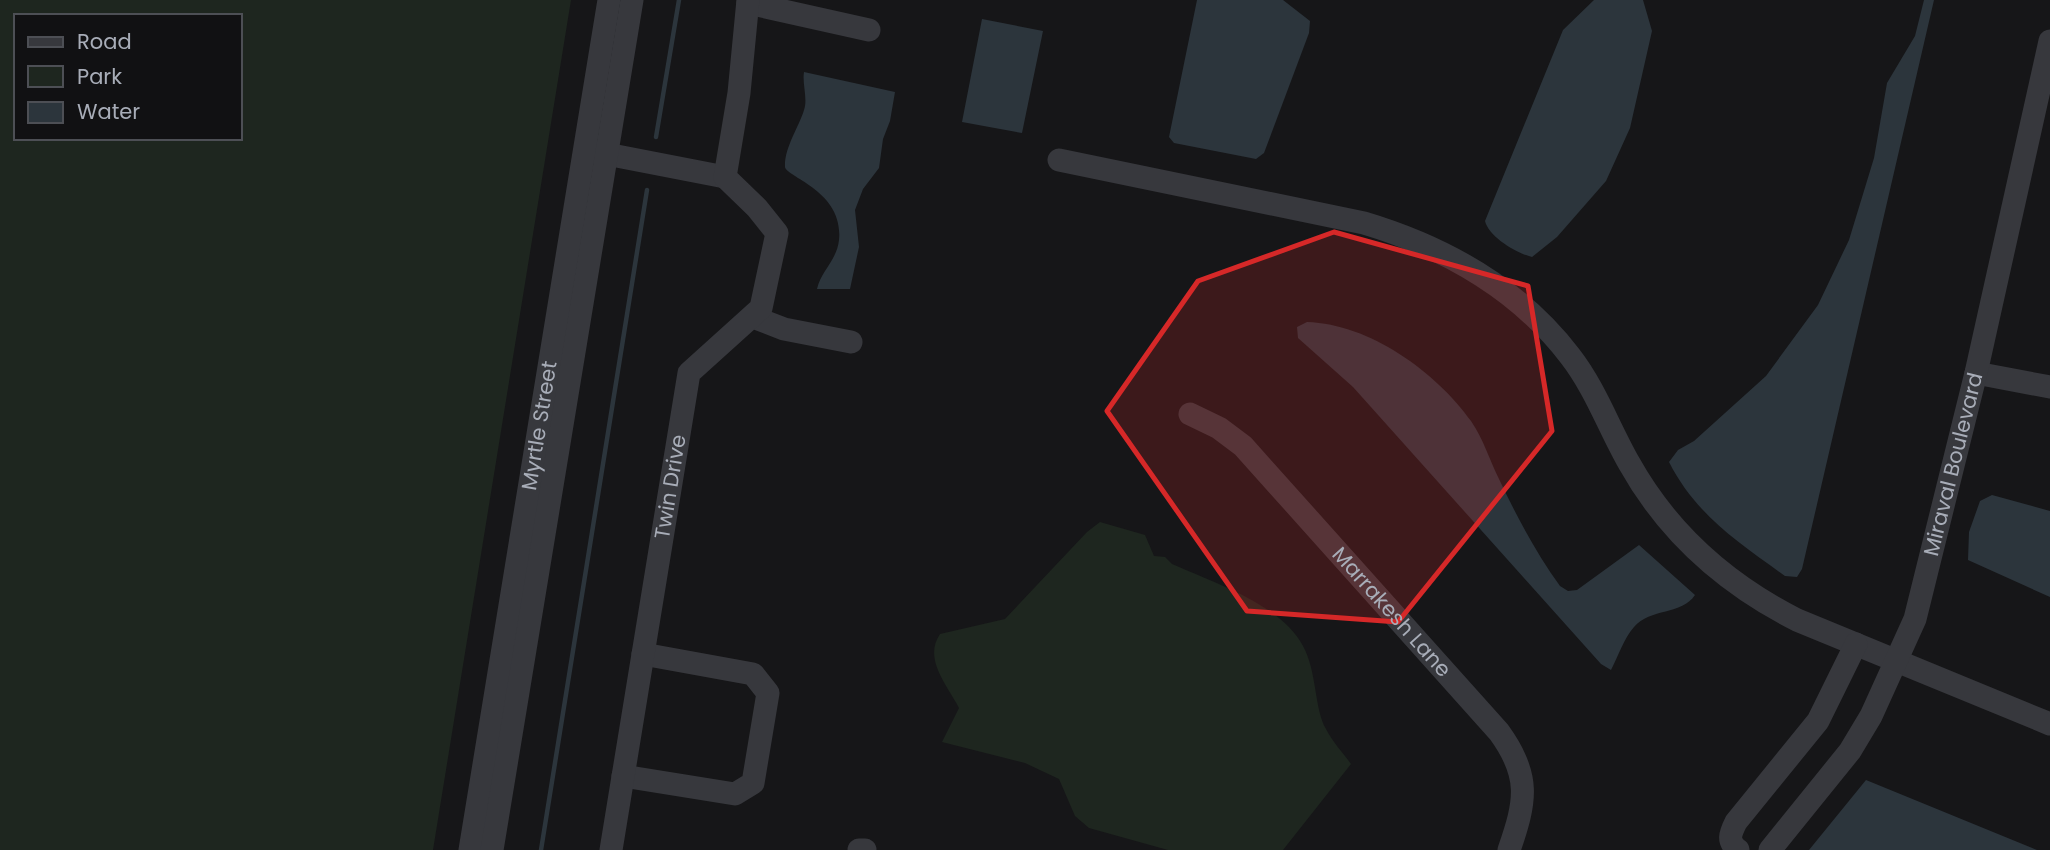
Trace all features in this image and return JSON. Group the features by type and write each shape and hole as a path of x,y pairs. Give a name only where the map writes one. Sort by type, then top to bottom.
{"street":[{"name":"Myrtle Street","path":"492,850 596,152 609,0"},
{"name":"Myrtle Street","path":"470,850 596,152 632,0"},
{"path":"596,152 725,177 739,93 748,2 869,30"},
{"name":"Miraval Boulevard","path":"1770,850 1850,751 1871,716 1915,619 1976,373 2048,54"},
{"path":"1059,160 1364,223 1412,237 1458,260 1510,295 1546,328 1571,358 1662,515 1689,544 1762,602 2050,724"},
{"name":"Twin Drive","path":"611,850 689,373 761,308 777,233 757,208 725,177"},
{"path":"752,317 784,329 851,342"},
{"path":"1976,373 2050,387"},
{"name":"Marrakesh Lane","path":"1190,414 1219,428 1243,446 1499,732 1516,756 1522,776 1522,804 1510,850"},
{"path":"1738,850 1732,844 1730,834 1736,822 1818,721 1856,644"},
{"path":"623,776 735,794 753,783 768,694 753,674 643,654"},
{"path":"859,850 865,850"}],"highlighted area":[{"path":"1334,232 1528,286 1552,431 1398,622 1247,611 1107,411 1198,281"}],"green space":[{"path":"0,0 571,0 433,850 0,850"},
{"path":"1100,522 1145,535 1154,556 1165,557 1172,564 1262,606 1293,631 1303,646 1311,667 1322,720 1331,738 1351,764 1283,850 1168,850 1089,828 1075,816 1059,779 1025,763 942,742 959,708 935,662 935,643 940,634 1005,619 1087,532"}],"water":[{"path":"1197,0 1283,0 1310,21 1309,33 1264,153 1256,159 1174,143 1169,137"},
{"path":"1594,0 1643,0 1652,31 1630,128 1606,181 1557,237 1532,257 1504,244 1492,233 1485,221 1563,30"},
{"path":"1924,0 1934,0 1802,569 1797,577 1785,576 1735,539 1705,512 1680,481 1669,462 1678,450 1694,441 1766,376 1818,305 1849,240 1874,158 1887,83 1915,36"},
{"path":"982,19 1043,31 1022,133 962,122"},
{"path":"804,72 895,92 879,168 863,189 855,210 859,247 850,289 817,289 838,247 838,223 833,209 824,198 785,167 789,145 805,106"},
{"path":"1307,322 1354,331 1377,341 1400,354 1439,385 1471,421 1519,520 1560,586 1568,591 1577,590 1639,545 1695,595 1682,606 1641,621 1627,637 1611,670 1601,664 1353,387 1298,338 1297,327"},
{"path":"1992,495 2050,511 2050,597 1968,560 1969,532 1980,501"},
{"path":"1866,780 2037,850 1809,850"}],"waterway":[{"path":"656,137 679,0"},
{"path":"541,850 647,190"}]}
